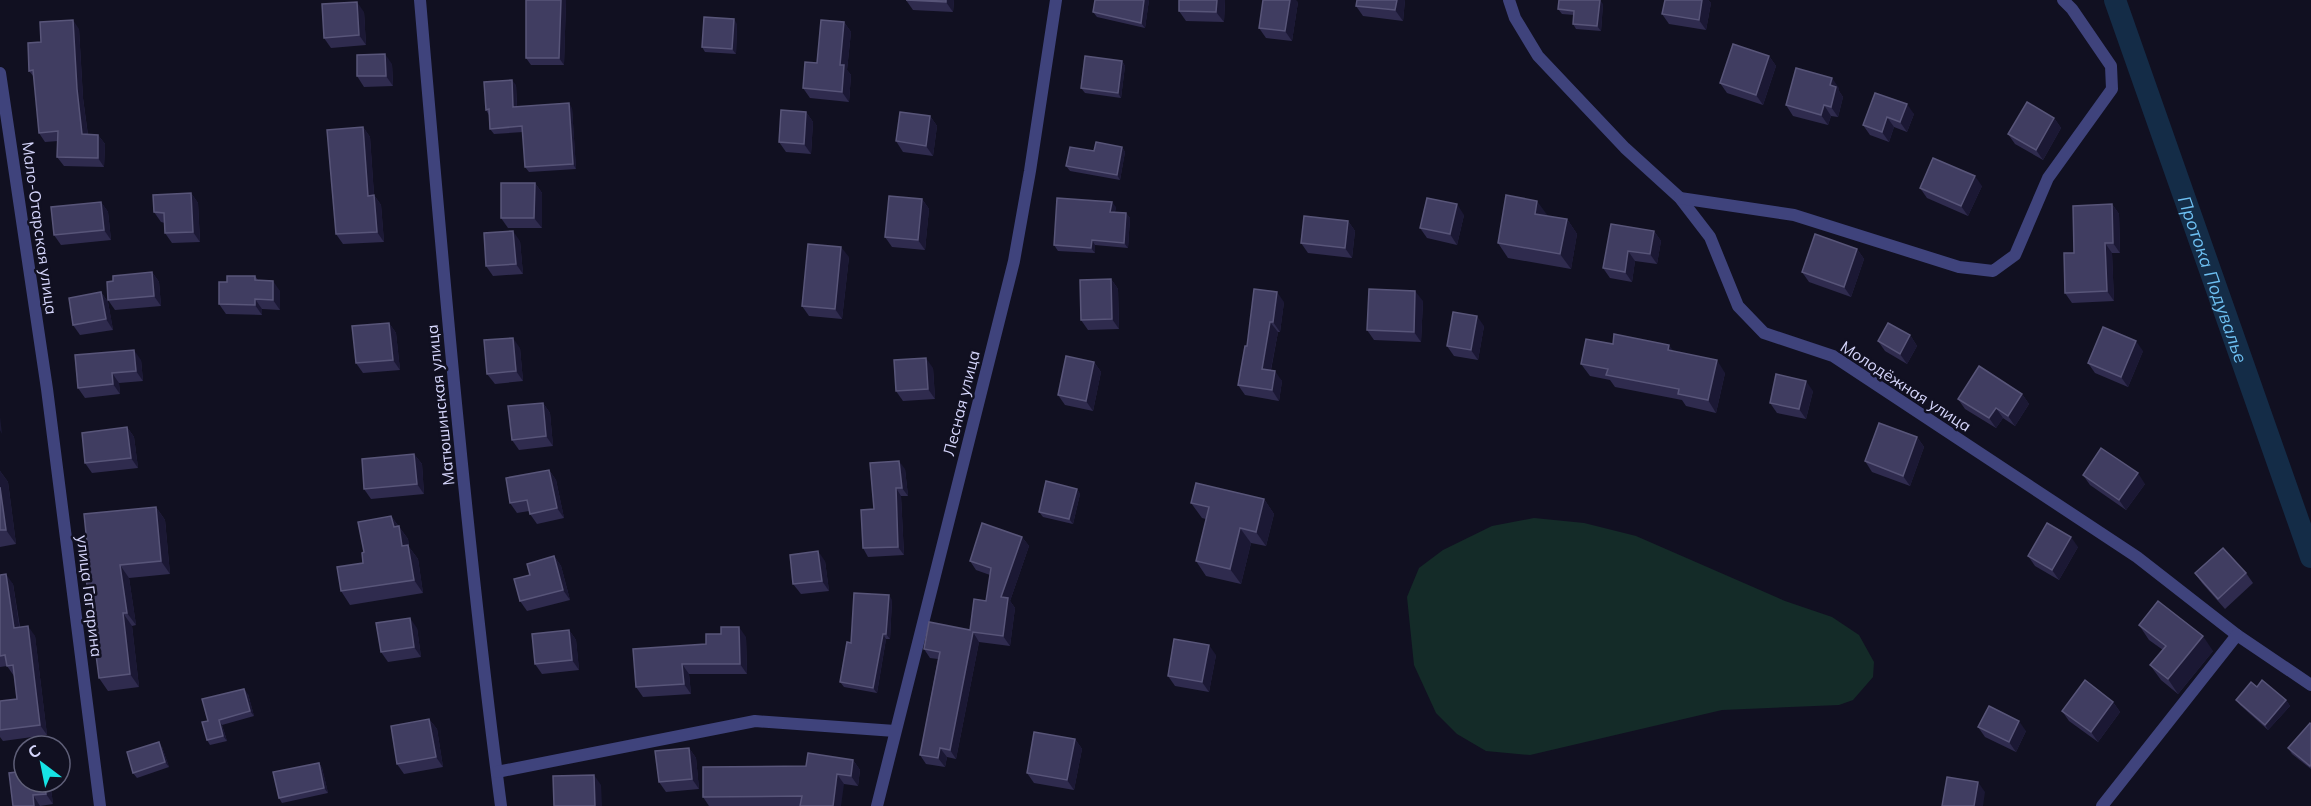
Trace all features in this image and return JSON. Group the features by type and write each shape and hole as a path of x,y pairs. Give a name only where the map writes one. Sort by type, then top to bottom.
{"street":[{"name":"Матюшинская улица","path":"420,0 447,316 480,645 501,806"},
{"name":"Молодёжная улица","path":"1509,0 1515,18 1538,56 1625,148 1680,198 1710,237 1738,306 1764,333 1833,356 2137,557 2237,635 2311,685"},
{"path":"1680,198 1794,215 1959,267 1993,271 2015,255 2048,178 2112,89 2111,66 2072,9 2063,0"},
{"name":"Лесная улица","path":"877,806 1014,261 1030,171 1054,2"},
{"name":"Мало-Отарская улица","path":"0,73 47,389"},
{"name":"улица Гагарина","path":"47,389 100,806"},
{"path":"2102,806 2237,635"},
{"path":"496,772 755,721 895,731"}],"green space":[{"path":"1534,518 1584,523 1636,536 1785,601 1832,617 1859,635 1874,662 1873,677 1853,700 1839,705 1722,710 1530,755 1486,751 1457,734 1436,713 1414,665 1407,597 1419,568 1443,550 1492,526"}],"building":[{"path":"526,0 561,0 559,58 526,58"},
{"path":"906,0 946,0 946,2"},
{"path":"1095,0 1144,0 1141,23 1093,12"},
{"path":"1179,0 1217,0 1216,12 1179,11"},
{"path":"1263,0 1290,0 1285,31 1259,28"},
{"path":"1357,0 1397,0 1395,10 1356,6"},
{"path":"1559,0 1600,0 1597,26 1573,24 1574,11 1558,9"},
{"path":"1665,0 1702,0 1699,20 1662,14"},
{"path":"357,2 359,35 324,38 322,4"},
{"path":"704,17 734,19 732,49 702,47"},
{"path":"73,20 82,134 98,135 98,158 57,157 58,131 39,133 33,70 29,71 28,43 41,42 40,22"},
{"path":"821,20 844,22 840,65 844,65 842,92 803,88 805,62 817,63"},
{"path":"1733,44 1769,56 1756,95 1720,83"},
{"path":"385,54 386,76 357,76 357,55"},
{"path":"1085,56 1122,61 1118,93 1081,88"},
{"path":"1796,68 1832,78 1830,85 1836,87 1831,107 1824,105 1821,115 1786,105"},
{"path":"512,80 513,107 569,103 573,164 525,167 522,126 490,129 484,82"},
{"path":"1875,93 1907,104 1900,122 1887,117 1882,132 1863,125"},
{"path":"2027,102 2054,118 2036,150 2008,134"},
{"path":"781,110 806,112 804,144 779,142"},
{"path":"900,112 930,116 926,146 896,141"},
{"path":"363,127 368,196 374,195 377,232 336,234 327,130"},
{"path":"1096,142 1122,147 1117,175 1066,166 1070,147 1094,151"},
{"path":"1933,158 1975,176 1961,206 1920,188"},
{"path":"501,183 535,183 534,218 501,218"},
{"path":"191,193 193,232 165,233 164,213 154,212 153,195"},
{"path":"1506,195 1537,201 1535,214 1567,219 1560,254 1498,243"},
{"path":"889,196 922,199 918,240 885,237"},
{"path":"1057,198 1112,202 1110,212 1126,213 1124,243 1092,240 1091,248 1054,245"},
{"path":"1427,198 1457,204 1450,234 1420,228"},
{"path":"101,202 104,230 54,235 51,207"},
{"path":"2112,204 2113,243 2105,243 2107,291 2065,293 2064,253 2074,253 2073,206"},
{"path":"1304,216 1348,221 1345,248 1301,243"},
{"path":"1611,224 1654,231 1650,254 1628,251 1625,272 1603,268"},
{"path":"513,231 516,264 486,266 484,233"},
{"path":"1815,234 1857,249 1844,287 1802,272"},
{"path":"808,244 841,247 835,309 802,306"},
{"path":"152,272 154,296 108,300 107,282 113,281 113,276"},
{"path":"227,276 255,276 255,280 273,281 273,300 255,299 255,305 219,304 219,282 227,282"},
{"path":"1111,279 1112,319 1081,320 1080,280"},
{"path":"1254,289 1277,292 1273,322 1270,322 1262,369 1275,371 1272,390 1238,385 1245,346 1247,346"},
{"path":"1369,289 1415,291 1414,332 1367,330"},
{"path":"101,292 106,319 73,325 69,298"},
{"path":"1453,312 1477,316 1471,350 1447,346"},
{"path":"389,323 393,360 356,363 352,326"},
{"path":"1888,323 1910,335 1900,354 1878,341"},
{"path":"2103,327 2136,341 2121,377 2088,363"},
{"path":"1614,334 1669,345 1668,350 1717,360 1708,400 1678,394 1679,389 1606,375 1608,369 1581,364 1586,339 1613,344"},
{"path":"513,338 516,371 487,374 484,340"},
{"path":"134,350 136,371 112,373 113,384 78,388 75,355"},
{"path":"1066,356 1094,362 1086,401 1058,395"},
{"path":"926,358 928,389 896,391 894,360"},
{"path":"1979,366 2022,394 2008,416 1996,408 1989,418 1958,399"},
{"path":"1776,374 1806,381 1799,409 1770,403"},
{"path":"543,403 546,436 512,440 508,406"},
{"path":"1879,423 1917,437 1903,476 1865,461"},
{"path":"127,427 131,458 85,463 82,433"},
{"path":"2101,448 2138,473 2119,500 2083,475"},
{"path":"414,454 417,484 364,489 362,459"},
{"path":"899,461 902,488 896,488 898,547 863,548 861,510 874,509 870,463"},
{"path":"549,470 557,508 530,514 527,500 510,503 506,478"},
{"path":"1046,481 1077,489 1069,519 1039,512"},
{"path":"1196,483 1264,499 1256,532 1240,528 1230,569 1196,561 1209,507 1191,503"},
{"path":"0,487 6,530 0,530"},
{"path":"156,507 161,561 120,565 127,613 123,613 130,674 99,678 83,554 88,553 84,514"},
{"path":"391,516 394,527 399,526 402,546 408,545 414,580 341,591 337,567 363,563 362,553 364,552 358,522"},
{"path":"982,523 1022,537 1001,597 1008,598 1003,636 973,632 950,750 940,748 938,758 920,755 940,652 924,649 929,622 970,630 974,599 986,601 991,568 970,561"},
{"path":"2047,523 2071,537 2052,570 2028,556"},
{"path":"2223,548 2246,573 2218,599 2195,573"},
{"path":"818,551 822,581 793,584 790,555"},
{"path":"554,556 563,590 520,601 514,579 530,575 527,564"},
{"path":"6,574 14,628 28,626 40,725 0,730 0,701 17,699 13,665 7,666 5,655 0,656 0,575"},
{"path":"854,593 889,595 886,634 883,634 873,688 840,682 847,642 851,643"},
{"path":"2158,601 2203,636 2168,679 2150,665 2166,646 2139,625"},
{"path":"410,618 414,647 381,652 376,623"},
{"path":"721,627 739,627 740,664 682,664 684,684 636,687 633,649 706,644 706,634 721,634"},
{"path":"569,630 572,660 535,664 532,634"},
{"path":"1174,639 1209,645 1202,682 1168,676"},
{"path":"2085,680 2113,702 2091,732 2062,711"},
{"path":"2262,680 2286,700 2265,725 2236,700 2251,682 2257,687"},
{"path":"244,689 250,711 219,720 223,736 207,740 202,722 208,721 202,699"},
{"path":"1989,706 2019,721 2009,742 1978,727"},
{"path":"429,719 436,757 397,764 391,726"},
{"path":"2310,723 2311,764 2310,766 2288,748"},
{"path":"1034,732 1075,739 1067,780 1027,773"},
{"path":"159,742 165,762 133,773 127,752"},
{"path":"689,748 692,779 659,782 655,751"},
{"path":"808,753 853,760 851,776 837,774 833,806 800,806 802,796 703,797 703,767 806,766"},
{"path":"319,763 324,788 279,798 273,772"},
{"path":"9,773 12,773 12,794 46,794 33,795 34,806 13,806"},
{"path":"594,775 595,806 554,806 553,776"},
{"path":"1947,777 1978,782 1974,806 1942,806"}],"waterway":[{"name":"Протока Подувалье","path":"2115,0 2311,557"}]}
